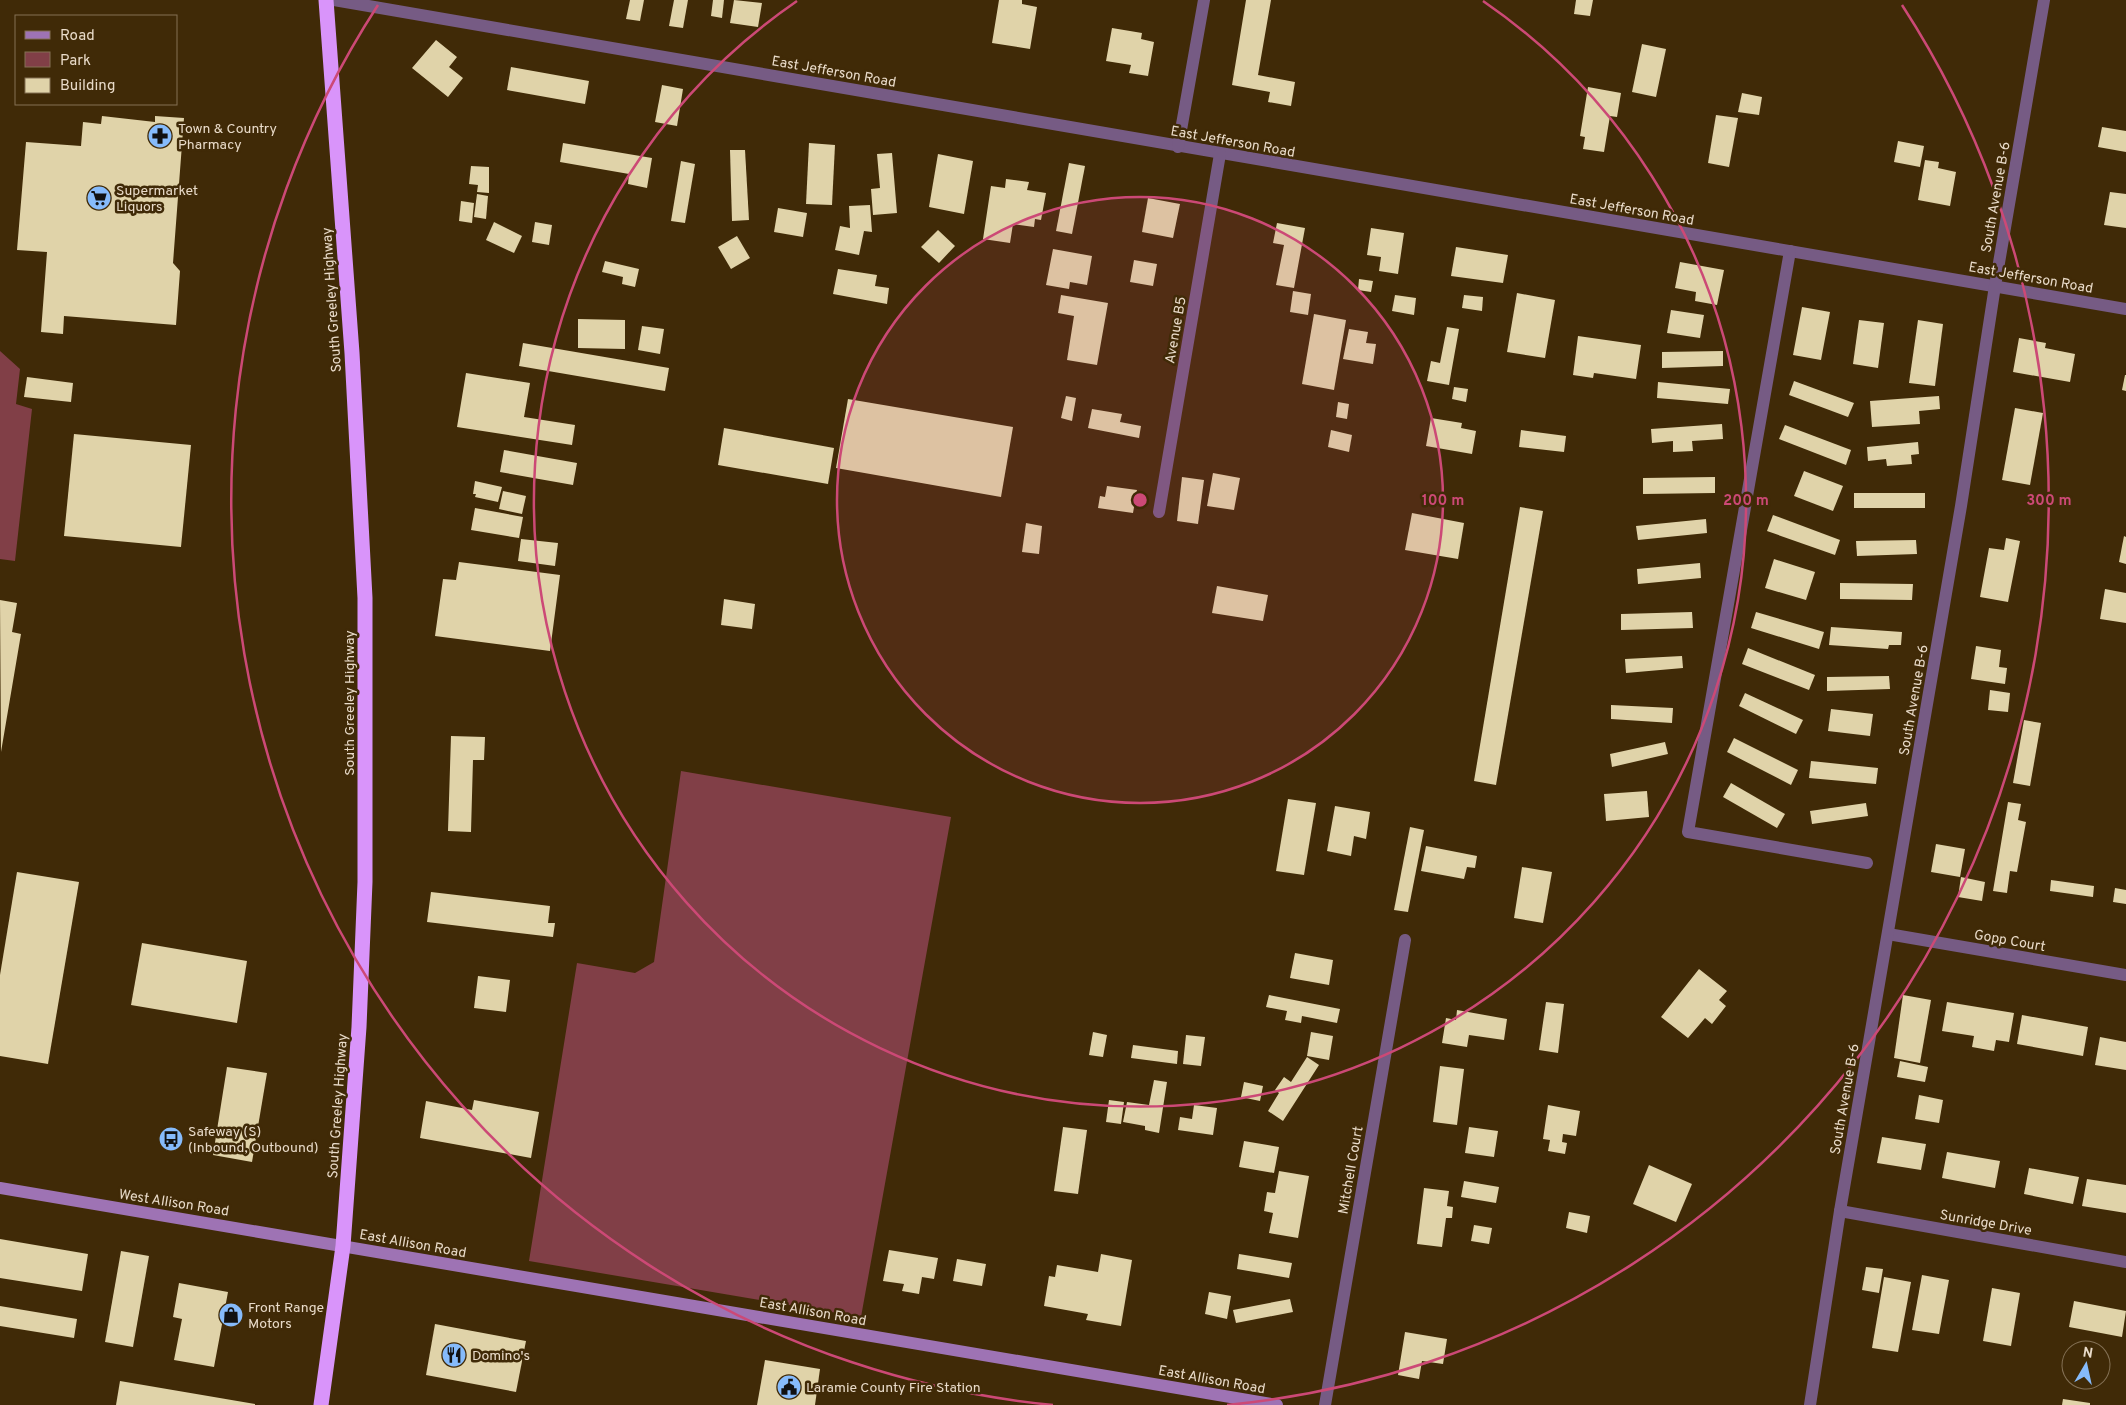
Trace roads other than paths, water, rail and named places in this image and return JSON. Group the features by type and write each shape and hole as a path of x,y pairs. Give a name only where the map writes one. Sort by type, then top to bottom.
{"highway":[{"name":"South Greeley Highway","path":"321,1405 343,1246 359,1027 365,882 365,598 352,353 326,0"}],"street":[{"name":"East Jefferson Road","path":"334,0 2126,309"},
{"path":"1178,146 1204,0"},
{"name":"South Avenue B-6","path":"1810,1405 1840,1211 1961,506 1994,286 2044,0"},
{"name":"Avenue B5","path":"1159,512 1220,154"},
{"path":"1790,251 1688,832 1867,863"},
{"name":"Gopp Court","path":"1888,934 2126,975"},
{"name":"Mitchell Court","path":"1325,1405 1405,940"},
{"name":"West Allison Road","path":"0,1188 343,1246"},
{"name":"Sunridge Drive","path":"1840,1211 2126,1262"},
{"name":"East Allison Road","path":"343,1246 1277,1405"}],"place":[{"name":"Town & Country Pharmacy","path":"160,136"},
{"name":"Supermarket Liquors","path":"99,198"},
{"name":"Safeway (S) (Inbound, Outbound)","path":"171,1139"},
{"name":"Front Range Motors","path":"231,1315"},
{"name":"Domino's","path":"454,1355"},
{"name":"Laramie County Fire Station","path":"789,1387"}]}
